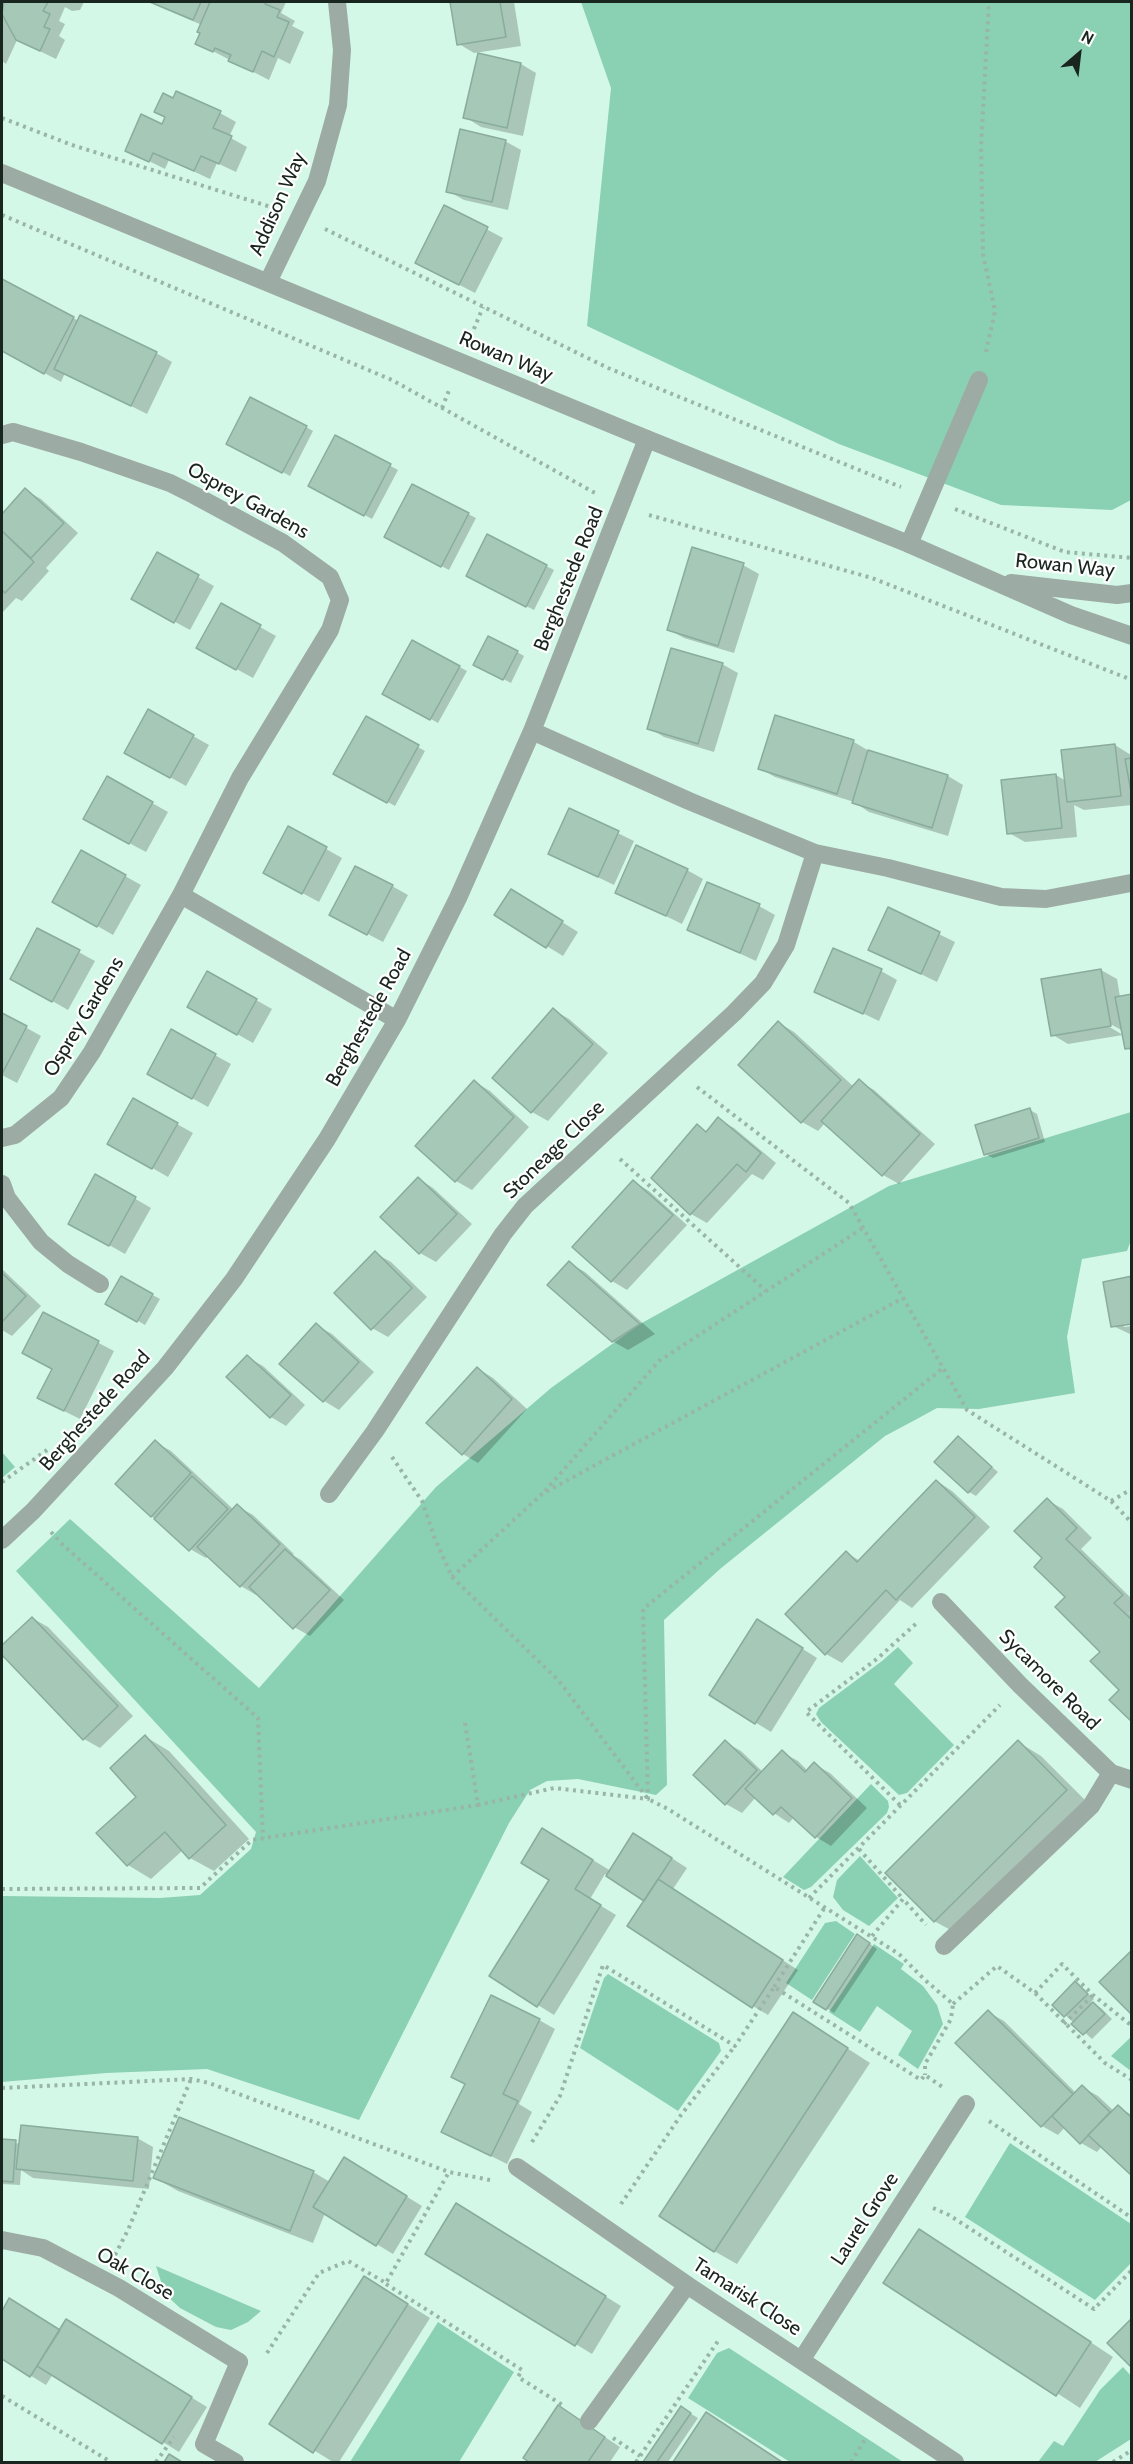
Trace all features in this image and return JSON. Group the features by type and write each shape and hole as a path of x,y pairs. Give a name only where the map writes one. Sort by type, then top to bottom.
{"street":[{"name":"Addison Way","path":"268,282 317,181 338,105 342,50 337,2"},
{"name":"Rowan Way","path":"2,173 647,440 909,544 1071,615 1131,636"},
{"path":"909,544 979,380"},
{"name":"Osprey Gardens","path":"2,435 13,432 81,452 170,483 283,543 330,577 340,600 330,630 240,778 181,895 92,1052 62,1098 15,1135 2,1138"},
{"name":"Berghestede Road","path":"2,1540 33,1511 165,1368 234,1279 327,1139 397,1020 458,898 532,731 647,440"},
{"name":"Rowan Way","path":"995,581 1117,595 1131,593"},
{"path":"532,731 689,801 815,853 888,868 1001,897 1046,899 1131,882"},
{"name":"Stoneage Close","path":"329,1494 375,1431 503,1234 525,1206 734,1013 763,983 786,945 815,853"},
{"path":"181,895 397,1020"},
{"path":"2,1184 8,1198 41,1242 68,1264 100,1284"},
{"name":"Sycamore Road","path":"941,1602 1020,1685 1111,1773 1131,1780"},
{"path":"944,1946 1091,1806 1111,1773"},
{"name":"Laurel Grove","path":"802,2359 966,2104"},
{"name":"Tamarisk Close","path":"517,2167 605,2230 734,2317 802,2359 954,2463"},
{"name":"Oak Close","path":"2,2240 42,2248 102,2279 239,2362"},
{"path":"589,2421 687,2285"},
{"path":"235,2463 204,2444 239,2362"}],"path":[{"path":"979,380 995,311 983,254 981,146 989,2"},
{"path":"2,118 72,145 300,216 608,368 928,499 1065,552 1131,558"},
{"path":"2,215 392,380 621,508 872,578 1131,680"},
{"path":"672,1069 849,1203 967,1410 1111,1501 1131,1523"},
{"path":"597,1138 766,1291"},
{"path":"452,1577 542,1494 659,1360 863,1228"},
{"path":"542,1494 903,1298"},
{"path":"648,1800 643,1609 943,1368"},
{"path":"375,1431 422,1501 435,1539 452,1577 559,1681 648,1800"},
{"path":"2,1471 7,1477"},
{"path":"1111,1501 1131,1489"},
{"path":"33,1511 63,1545 258,1718 263,1838"},
{"path":"900,1805 806,1712 878,1658 941,1602"},
{"path":"809,1898 1020,1685"},
{"path":"465,1723 478,1805"},
{"path":"2,1889 200,1888 252,1840 478,1805 554,1788 648,1800 668,1809 899,1954 953,2004"},
{"path":"859,1849 944,1946"},
{"path":"872,1936 903,1899"},
{"path":"605,2230 681,2115 735,2046 825,1907"},
{"path":"1035,1993 1062,1964 1093,1995 1131,2026"},
{"path":"2,2088 191,2079 209,2083 449,2172 500,2182 517,2167 560,2096 603,1965 735,2046"},
{"path":"774,1987 921,2080 925,2074 925,2064 951,2019 953,2004 997,1966 1035,1993 1105,2063 1131,2080"},
{"path":"1064,2024 1093,1995"},
{"path":"925,2074 1011,2137 1131,2218"},
{"path":"102,2279 128,2230 191,2079"},
{"path":"386,2283 449,2172"},
{"path":"907,2196 949,2216 1094,2309 1131,2270"},
{"path":"239,2362 257,2368 319,2273 348,2261 522,2370 518,2377 589,2421"},
{"path":"636,2463 734,2317"},
{"path":"2,2396 111,2463"},
{"path":"1113,2463 1131,2450"}],"green space":[{"path":"581,2 1131,2 1131,500 1112,510 1001,505 839,444 587,326 611,88"},
{"path":"1131,1112 1131,1240 1127,1251 1082,1259 1067,1337 1075,1393 979,1409 937,1408 885,1436 720,1569 664,1620 667,1785 656,1795 578,1779 547,1781 530,1790 509,1823 359,2120 207,2069 106,2073 2,2082 2,1896 160,1898 200,1895 251,1849 256,1832 16,1571 70,1519 259,1688 436,1487 551,1388 640,1324 889,1186"},
{"path":"2,1452 15,1467 2,1478"},
{"path":"898,1647 913,1663 894,1684 954,1745 907,1793 899,1795 821,1722 816,1714 819,1708"},
{"path":"871,1784 888,1801 887,1813 811,1887 804,1890 783,1877"},
{"path":"860,1856 898,1898 869,1926 843,1910 833,1897 837,1880"},
{"path":"836,1921 855,1934 812,2000 786,1983 825,1923"},
{"path":"874,1944 904,1964 899,1972 901,1969 923,1986 937,2005 943,2024 918,2069 898,2055 912,2031 877,2006 860,2032 829,2012"},
{"path":"608,1974 719,2043 721,2051 678,2111 580,2048 604,1978"},
{"path":"1131,2037 1131,2071 1111,2056"},
{"path":"1010,2143 1131,2224 1131,2263 1095,2300 965,2217"},
{"path":"156,2266 261,2311 248,2322 231,2330 216,2327 180,2308 165,2294"},
{"path":"438,2322 514,2372 459,2462 350,2462"},
{"path":"729,2348 903,2462 790,2462 688,2398 717,2353"},
{"path":"1123,2367 1131,2376 1131,2439 1095,2462 1038,2462 1054,2441 1063,2446 1100,2390"}],"building":[{"path":"4,2 48,2 43,11 50,14 44,27 50,29 40,51 16,40 2,14"},
{"path":"150,2 201,2 193,20"},
{"path":"210,2 266,2 265,4 280,10 277,17 289,22 274,57 262,51 253,72 228,61 231,55 215,48 213,52 195,44 200,33 197,32"},
{"path":"450,2 500,2 506,37 457,45"},
{"path":"478,53 521,63 507,128 463,118"},
{"path":"176,91 221,111 213,128 232,136 219,164 201,156 194,171 153,153 149,162 125,151 141,114 162,124 165,117 154,112 163,93 173,98"},
{"path":"460,129 506,140 492,202 446,192"},
{"path":"444,205 488,227 459,285 415,263"},
{"path":"2,279 74,317 44,374 2,351"},
{"path":"80,315 157,352 131,406 54,369"},
{"path":"250,397 307,426 282,473 226,444"},
{"path":"335,435 391,464 364,516 308,486"},
{"path":"412,484 469,513 441,567 384,537"},
{"path":"25,488 64,523 31,558 2,531 2,514"},
{"path":"2,531 34,562 5,593 2,590"},
{"path":"487,534 547,565 526,607 466,576"},
{"path":"692,547 744,563 718,646 667,630"},
{"path":"157,552 199,575 174,623 131,599"},
{"path":"221,603 261,625 236,670 196,648"},
{"path":"488,636 518,651 503,680 473,665"},
{"path":"412,640 460,666 430,720 382,694"},
{"path":"671,648 723,663 698,744 647,729"},
{"path":"148,709 194,735 170,778 124,753"},
{"path":"775,715 854,740 837,794 758,769"},
{"path":"366,716 419,745 387,803 333,774"},
{"path":"1115,744 1121,796 1067,802 1061,750"},
{"path":"868,750 948,775 932,828 852,803"},
{"path":"1132,758 1132,797 1125,759"},
{"path":"1056,774 1062,828 1007,834 1001,780"},
{"path":"107,776 153,802 129,844 83,819"},
{"path":"569,808 619,831 598,877 548,854"},
{"path":"288,826 327,847 302,894 263,873"},
{"path":"636,845 688,869 666,916 615,893"},
{"path":"81,850 126,875 97,927 52,902"},
{"path":"355,866 393,885 367,935 329,915"},
{"path":"707,882 760,904 740,953 687,930"},
{"path":"511,889 563,921 546,948 494,915"},
{"path":"888,907 940,932 921,974 868,950"},
{"path":"37,928 80,950 52,1002 10,979"},
{"path":"833,948 882,969 863,1014 814,992"},
{"path":"1101,969 1111,1026 1051,1036 1041,979"},
{"path":"207,971 257,999 237,1035 187,1007"},
{"path":"1132,994 1132,1048 1125,1049 1115,997"},
{"path":"553,1008 593,1044 531,1113 492,1078"},
{"path":"2,1013 27,1026 2,1074"},
{"path":"778,1021 841,1080 801,1123 738,1065"},
{"path":"171,1029 216,1054 192,1099 147,1074"},
{"path":"859,1079 920,1134 882,1176 821,1121"},
{"path":"474,1080 514,1117 455,1182 415,1146"},
{"path":"133,1098 178,1123 152,1169 107,1144"},
{"path":"1030,1108 1039,1138 984,1155 975,1125"},
{"path":"718,1117 761,1153 746,1172 737,1164 690,1215 651,1178 697,1124 706,1132"},
{"path":"95,1174 136,1197 109,1246 68,1224"},
{"path":"418,1177 457,1214 419,1254 380,1217"},
{"path":"633,1180 673,1215 611,1282 572,1247"},
{"path":"375,1251 412,1288 371,1330 334,1293"},
{"path":"569,1261 640,1324 612,1342 547,1285"},
{"path":"2,1273 26,1296 2,1322"},
{"path":"121,1276 153,1294 137,1322 105,1304"},
{"path":"1132,1276 1132,1324 1111,1327 1103,1282"},
{"path":"43,1312 99,1341 64,1411 37,1398 52,1369 22,1353"},
{"path":"316,1323 359,1362 323,1402 279,1364"},
{"path":"247,1355 291,1395 270,1418 226,1377"},
{"path":"477,1367 512,1399 462,1455 426,1423"},
{"path":"958,1436 992,1467 968,1493 934,1462"},
{"path":"155,1440 191,1473 151,1517 115,1484"},
{"path":"192,1476 228,1509 189,1551 154,1519"},
{"path":"936,1480 975,1517 896,1600 886,1590 825,1655 785,1614 846,1551 857,1562"},
{"path":"1047,1498 1077,1528 1066,1539 1123,1595 1114,1603 1132,1620 1132,1722 1109,1700 1119,1690 1090,1661 1100,1652 1055,1607 1065,1597 1034,1567 1042,1558 1014,1531"},
{"path":"237,1504 280,1544 240,1587 197,1547"},
{"path":"285,1549 330,1590 293,1629 249,1587"},
{"path":"32,1617 118,1706 83,1740 2,1655 2,1645"},
{"path":"757,1619 803,1648 755,1724 709,1695"},
{"path":"145,1735 226,1825 189,1859 165,1832 127,1866 96,1833 136,1797 110,1768"},
{"path":"725,1740 757,1770 725,1805 693,1775"},
{"path":"1018,1740 1067,1790 934,1922 885,1873"},
{"path":"782,1750 805,1772 814,1762 852,1798 815,1838 781,1807 773,1815 745,1789"},
{"path":"542,1828 593,1860 575,1889 601,1905 537,2007 489,1976 549,1880 521,1863"},
{"path":"633,1833 672,1858 644,1901 606,1876"},
{"path":"658,1879 783,1960 752,2008 627,1926"},
{"path":"857,1934 870,1943 826,2010 813,2002"},
{"path":"1132,1950 1132,2015 1099,1982"},
{"path":"1075,1981 1088,1994 1064,2017 1052,2005"},
{"path":"491,1995 540,2019 503,2094 518,2101 491,2156 441,2132 465,2084 451,2077"},
{"path":"1093,2002 1105,2014 1083,2035 1071,2024"},
{"path":"988,2010 1073,2094 1041,2127 955,2043"},
{"path":"793,2012 848,2048 714,2252 659,2216"},
{"path":"1082,2085 1110,2112 1080,2144 1052,2116"},
{"path":"1118,2105 1132,2118 1132,2176 1088,2135"},
{"path":"179,2117 314,2171 290,2231 153,2178"},
{"path":"21,2125 138,2137 133,2181 16,2169"},
{"path":"2,2139 16,2140 13,2182 2,2181"},
{"path":"344,2157 407,2196 376,2246 313,2207"},
{"path":"456,2203 606,2296 575,2346 425,2254"},
{"path":"919,2229 1091,2342 1056,2396 883,2283"},
{"path":"364,2276 408,2304 313,2453 269,2424"},
{"path":"9,2298 60,2330 30,2377 2,2359 2,2311"},
{"path":"1132,2318 1132,2368 1107,2343"},
{"path":"66,2319 192,2397 162,2444 37,2366"},
{"path":"558,2405 605,2437 588,2462 529,2462 523,2458"},
{"path":"681,2406 691,2413 657,2462 643,2462"},
{"path":"706,2412 782,2462 673,2462"},
{"path":"169,2454 182,2462 164,2462"}]}
